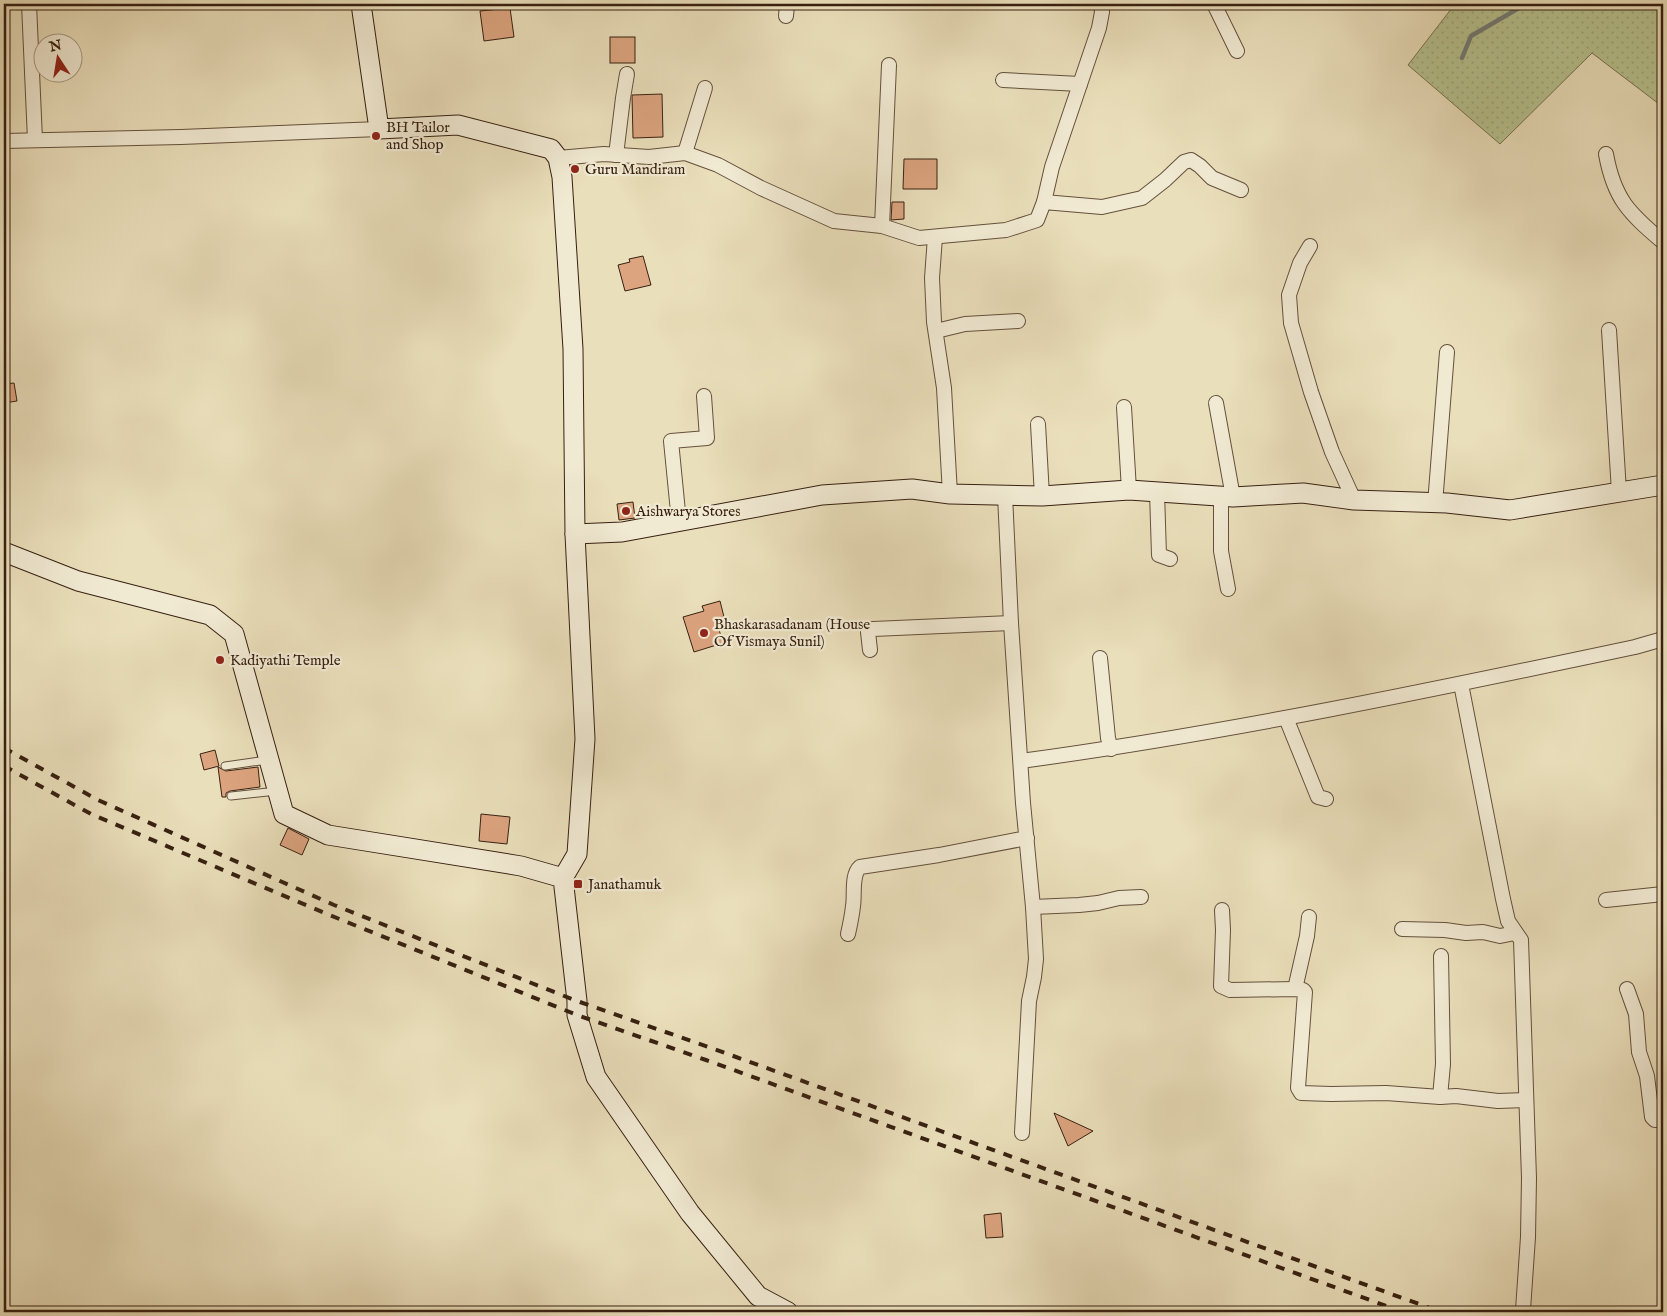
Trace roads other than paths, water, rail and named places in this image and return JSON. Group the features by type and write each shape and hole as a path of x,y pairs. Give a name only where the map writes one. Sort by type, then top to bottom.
{"main road":[{"path":"361,4 379,129 458,125 551,149 558,158 562,177 573,349 575,534 585,739 577,854 563,878 577,1001 576,1015 596,1078 690,1213 758,1296 788,1312"},
{"path":"575,534 622,532 822,495 912,489 950,494 1042,496 1128,490 1227,496 1303,493 1354,500 1447,503 1510,510 1663,485"},
{"path":"4,552 78,582 210,615 234,634 284,814 328,835 521,866 563,878"}],"street":[{"path":"29,4 35,140"},
{"path":"558,158 604,154 649,157 685,153 718,165 761,188 834,221 882,226 919,238 1006,230 1036,220 1044,202 1052,167 1100,28 1102,4"},
{"path":"1214,4 1236,51"},
{"path":"882,226 889,65"},
{"path":"616,155 622,98 627,74"},
{"path":"1003,80 1080,84"},
{"path":"685,153 705,88"},
{"path":"4,141 180,137 379,129"},
{"path":"1606,154 1617,193 1626,206 1663,242"},
{"path":"1044,202 1102,207 1142,198 1184,162 1191,160 1212,178 1241,190"},
{"path":"935,237 932,278 936,331 944,388 950,494"},
{"path":"1310,246 1300,262 1289,295 1291,322 1311,392 1332,452 1354,500"},
{"path":"936,331 975,323 1018,321"},
{"path":"1609,330 1619,492"},
{"path":"1435,504 1448,352"},
{"path":"679,522 671,441 707,438 704,396"},
{"path":"1216,403 1227,496 1221,551 1228,588"},
{"path":"1124,407 1128,490"},
{"path":"1038,424 1042,496"},
{"path":"1157,492 1158,555 1170,559"},
{"path":"1005,495 1011,623 1036,959 1029,1001 1022,1133"},
{"path":"870,650 868,632 874,629 1011,623"},
{"path":"1021,761 1111,749 1286,718 1461,684 1635,647 1663,639"},
{"path":"1100,658 1108,738 1111,749"},
{"path":"1461,684 1508,921 1520,940 1529,1207 1523,1310"},
{"path":"1286,718 1318,797 1326,798"},
{"path":"848,934 853,907 855,876 860,867 939,855 1026,838"},
{"path":"1606,900 1663,894"},
{"path":"1033,907 1078,905 1119,898 1141,897"},
{"path":"1222,910 1223,930 1220,986 1230,990 1295,989 1305,992 1298,1088 1301,1093 1386,1093 1440,1097 1456,1096 1498,1101 1526,1100"},
{"path":"1295,989 1307,936 1309,917"},
{"path":"1402,930 1483,932 1500,936 1515,933"},
{"path":"1440,1097 1442,1064 1441,956"},
{"path":"1627,989 1636,1014 1639,1052 1647,1076 1652,1118 1663,1120"}],"lane":[{"path":"225,766 269,760"},
{"path":"231,796 277,791"}],"waterway":[{"path":"1462,58 1471,36 1526,4"}],"railway":[{"path":"4,748 98,800 334,905 577,1001 1441,1312"},
{"path":"4,766 91,814 327,914 577,1015 1403,1312"}],"place":[{"name":"BH Tailor and Shop","path":"376,136"},
{"name":"Guru Mandiram","path":"575,169"},
{"name":"Aishwarya Stores","path":"626,511"},
{"name":"Bhaskarasadanam (House Of Vismaya Sunil)","path":"704,633"},
{"name":"Kadiyathi Temple","path":"220,660"},
{"name":"Janathamuk","path":"578,884"}]}
